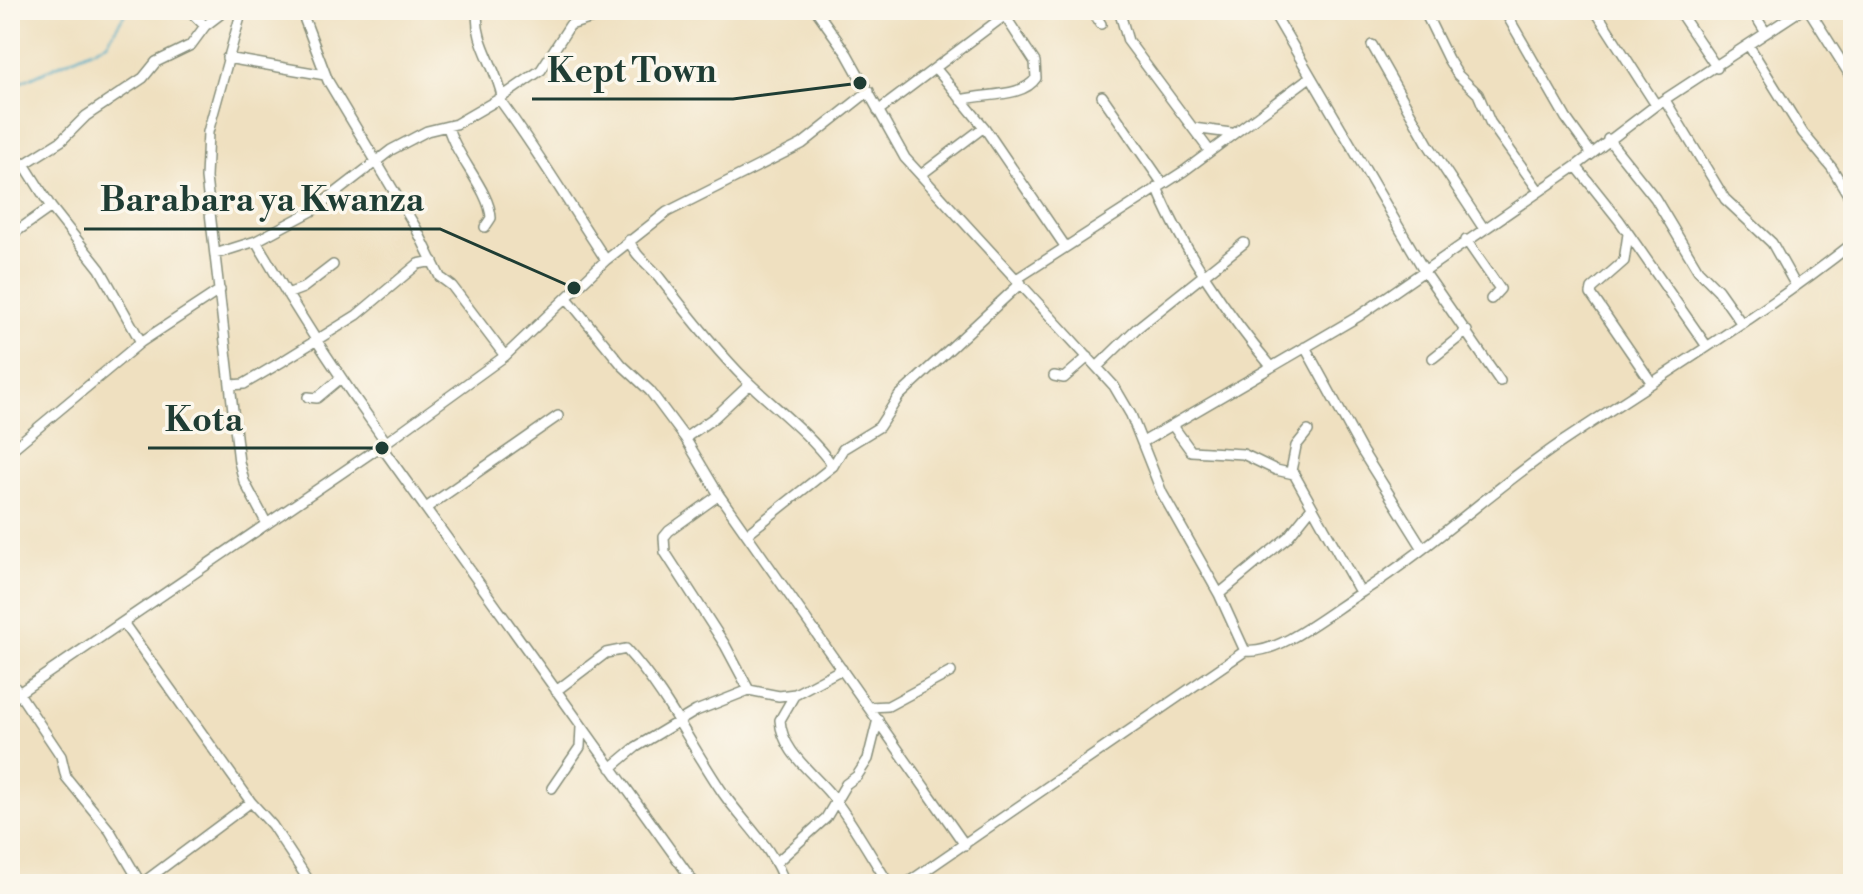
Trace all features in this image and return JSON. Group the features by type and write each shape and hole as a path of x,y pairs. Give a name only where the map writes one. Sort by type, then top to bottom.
{"street":[{"path":"189,10 205,26"},
{"path":"10,173 61,141 86,116 139,81 156,62 191,45 205,26 226,10"},
{"path":"242,10 206,144 215,254 239,462 244,481 267,524"},
{"path":"301,10 325,75 440,277 452,286 505,356"},
{"path":"478,10 478,33 498,75 501,97 606,260"},
{"path":"215,254 256,241 312,211 414,138 448,127 501,97 541,70 570,25 618,10"},
{"path":"816,10 869,91 905,158 1020,281 1124,402 1162,493 1219,594 1245,651"},
{"path":"1092,10 1101,24"},
{"path":"1119,10 1128,41 1209,150"},
{"path":"1272,10 1424,270 1500,381"},
{"path":"1424,10 1458,75 1478,94 1490,122 1539,191"},
{"path":"1504,10 1566,118 1591,153"},
{"path":"1595,10 1725,199 1772,243 1795,284"},
{"path":"1678,10 1717,68"},
{"path":"1752,10 1766,33"},
{"path":"1143,442 1305,347 1424,270 1576,166 1660,102 1717,68 1801,10"},
{"path":"1809,10 1853,80"},
{"path":"878,111 937,70 1008,13 1035,62 1036,78 1022,91 982,93 961,100"},
{"path":"1372,45 1428,144 1484,229"},
{"path":"1749,46 1803,133 1832,168 1853,203"},
{"path":"227,58 325,75"},
{"path":"937,70 984,127 1065,246"},
{"path":"747,534 833,466 839,453 879,427 899,396 1020,281 1065,246 1112,220 1310,77"},
{"path":"10,699 384,444 505,356 606,260 667,212 802,144 869,91"},
{"path":"1102,96 1160,186 1172,221 1205,277 1270,365"},
{"path":"448,127 459,157 489,204 491,218 485,227"},
{"path":"922,174 984,127"},
{"path":"1193,128 1231,133"},
{"path":"1608,139 1646,186 1681,237 1698,270 1718,290 1742,324"},
{"path":"24,164 51,207 100,269 141,342"},
{"path":"1576,166 1706,345"},
{"path":"10,236 51,207"},
{"path":"1628,234 1624,261 1592,289 1591,294 1652,383"},
{"path":"629,240 640,260 652,268 750,384 801,428 833,466"},
{"path":"1466,240 1500,289 1491,299"},
{"path":"256,241 426,508 695,884"},
{"path":"1097,367 1136,329 1244,243"},
{"path":"906,884 1245,651 1257,653 1279,643 1360,592 1562,442 1742,324 1853,243"},
{"path":"231,385 244,384 318,339 357,315 418,264 433,261"},
{"path":"287,294 303,288 333,265"},
{"path":"10,451 141,342 220,290"},
{"path":"567,298 622,365 650,391 685,438 719,495 965,845"},
{"path":"1433,358 1467,331"},
{"path":"1305,347 1422,547"},
{"path":"1054,376 1064,378 1088,357"},
{"path":"308,397 317,398 341,378"},
{"path":"685,438 715,417 750,384"},
{"path":"426,508 558,416"},
{"path":"1335,426 1345,419"},
{"path":"1173,426 1191,451 1243,454 1276,470 1291,471"},
{"path":"1308,431 1294,450 1291,471 1360,592"},
{"path":"719,495 669,531 664,537 665,552 725,645 749,690"},
{"path":"1219,594 1288,537 1312,507"},
{"path":"124,624 251,802 272,825 311,884"},
{"path":"556,691 606,653 620,648 637,663 730,803 777,862 785,884"},
{"path":"611,768 636,747 677,721 749,690 779,696 795,694 842,669"},
{"path":"870,707 888,706 951,672"},
{"path":"10,680 31,716 61,756 66,777 110,831 141,884 251,802"},
{"path":"795,694 780,720 780,730 801,765 835,800 889,884"},
{"path":"777,862 826,818 835,800 868,759 879,722 888,706"},
{"path":"552,788 580,747 580,724"}],"waterway":[{"path":"10,87 107,43 127,10"}],"place":[{"name":"Kept Town","path":"860,83"},
{"name":"Barabara ya Kwanza","path":"574,288"},
{"name":"Kota","path":"382,448"}]}
